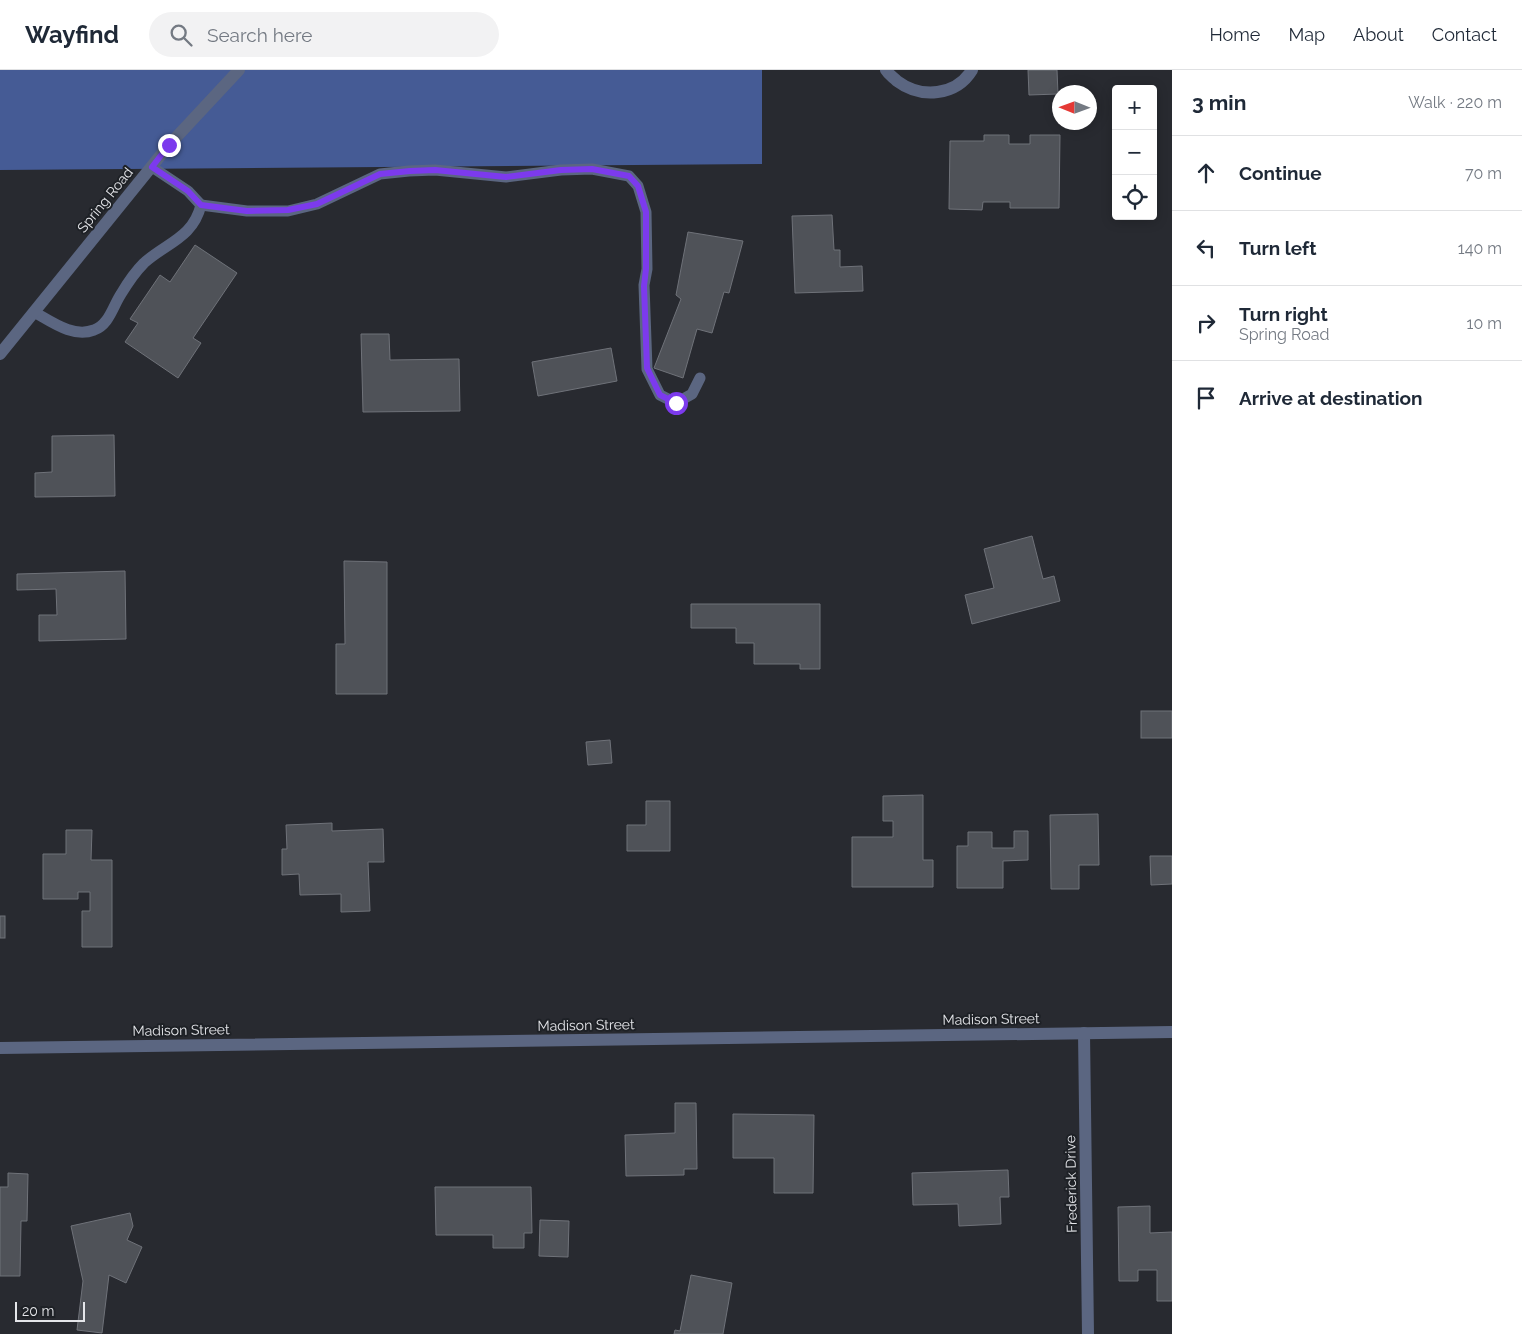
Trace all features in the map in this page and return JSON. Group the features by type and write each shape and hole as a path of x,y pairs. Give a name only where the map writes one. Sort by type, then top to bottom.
{"street":[{"name":"Spring Road","path":"0,354 169,145 238,70"},
{"path":"886,70 901,84 916,91 931,93 946,91 960,85 972,70"},
{"name":"Madison Street","path":"0,1048 1172,1032"},
{"name":"Frederick Drive","path":"1084,1033 1088,1334"}],"lane":[{"path":"152,167 188,191 201,205 247,211 288,210 317,204 380,174 410,171 435,170 506,177 561,170 592,169 629,176 638,186 646,212 646,269 644,286 647,368 660,395 676,403 692,394 700,378"},
{"path":"34,312 65,329 82,334 96,330 106,322 120,295 144,264 186,231 198,218 201,205"}],"shaded area":[{"path":"0,70 762,70 762,164 0,170"}],"building":[{"path":"1028,70 1057,70 1058,85 1052,85 1052,94 1029,95"},
{"path":"984,135 1009,135 1009,144 1030,144 1030,135 1060,135 1059,208 1010,208 1010,202 983,202 982,210 949,209 950,141 984,141"},
{"path":"832,215 834,250 840,250 840,267 862,266 863,291 795,293 792,216"},
{"path":"688,232 743,241 729,293 724,292 712,333 697,329 683,378 654,368 681,299 676,295"},
{"path":"195,245 237,273 193,338 201,343 178,378 125,342 138,323 130,319 160,275 170,282"},
{"path":"361,334 389,334 390,360 459,359 460,411 363,412"},
{"path":"611,348 617,381 538,396 532,362"},
{"path":"114,435 115,496 35,497 35,473 52,472 52,436"},
{"path":"1032,536 1043,579 1054,576 1060,601 972,624 965,595 994,588 984,549"},
{"path":"344,561 387,562 387,694 336,694 336,644 345,644"},
{"path":"125,571 126,639 39,641 39,615 57,615 56,589 17,590 17,574"},
{"path":"691,604 820,604 820,669 800,669 800,664 754,664 754,643 736,643 736,628 691,628"},
{"path":"1141,711 1172,711 1172,738 1141,738"},
{"path":"610,740 612,763 588,765 586,742"},
{"path":"923,795 923,860 933,860 933,887 852,887 852,837 893,837 893,821 883,821 883,796"},
{"path":"646,801 670,801 670,851 627,851 627,825 646,825"},
{"path":"1098,814 1099,865 1079,865 1079,889 1051,889 1050,815"},
{"path":"332,823 332,831 383,829 384,862 368,862 370,911 341,912 341,894 300,895 299,874 282,875 282,849 287,849 286,825"},
{"path":"66,830 92,830 91,860 112,860 112,947 82,947 82,911 90,911 90,892 78,892 78,899 43,899 43,854 66,854"},
{"path":"1014,831 1028,831 1028,860 1003,861 1003,888 957,888 957,846 968,846 968,832 992,832 992,848 1014,848"},
{"path":"1150,856 1172,856 1172,884 1151,885"},
{"path":"0,916 5,916 5,938 0,938"},
{"path":"675,1103 696,1103 697,1169 684,1169 684,1175 626,1176 625,1135 675,1133"},
{"path":"733,1114 814,1115 813,1193 774,1193 774,1158 733,1158"},
{"path":"1008,1170 1009,1197 1000,1197 1001,1224 959,1226 958,1204 913,1205 912,1173"},
{"path":"8,1173 28,1174 27,1221 21,1221 20,1276 0,1276 0,1187 8,1187"},
{"path":"435,1187 531,1187 532,1233 524,1233 524,1248 493,1248 493,1235 436,1235"},
{"path":"1150,1206 1150,1233 1172,1232 1172,1301 1157,1301 1157,1270 1138,1270 1138,1281 1119,1281 1118,1207"},
{"path":"130,1213 133,1226 127,1240 142,1247 126,1283 109,1275 102,1333 77,1330 83,1281 71,1226"},
{"path":"540,1220 569,1221 568,1257 539,1256"},
{"path":"691,1275 732,1283 723,1334 674,1334 675,1330 680,1331"}],"route":[{"path":"169,145 152,167 188,191 201,205 247,211 288,210 317,204 380,174 410,171 435,170 506,177 561,170 592,169 629,176 638,186 646,212 646,269 644,286 647,368 660,395 676,403"}]}
